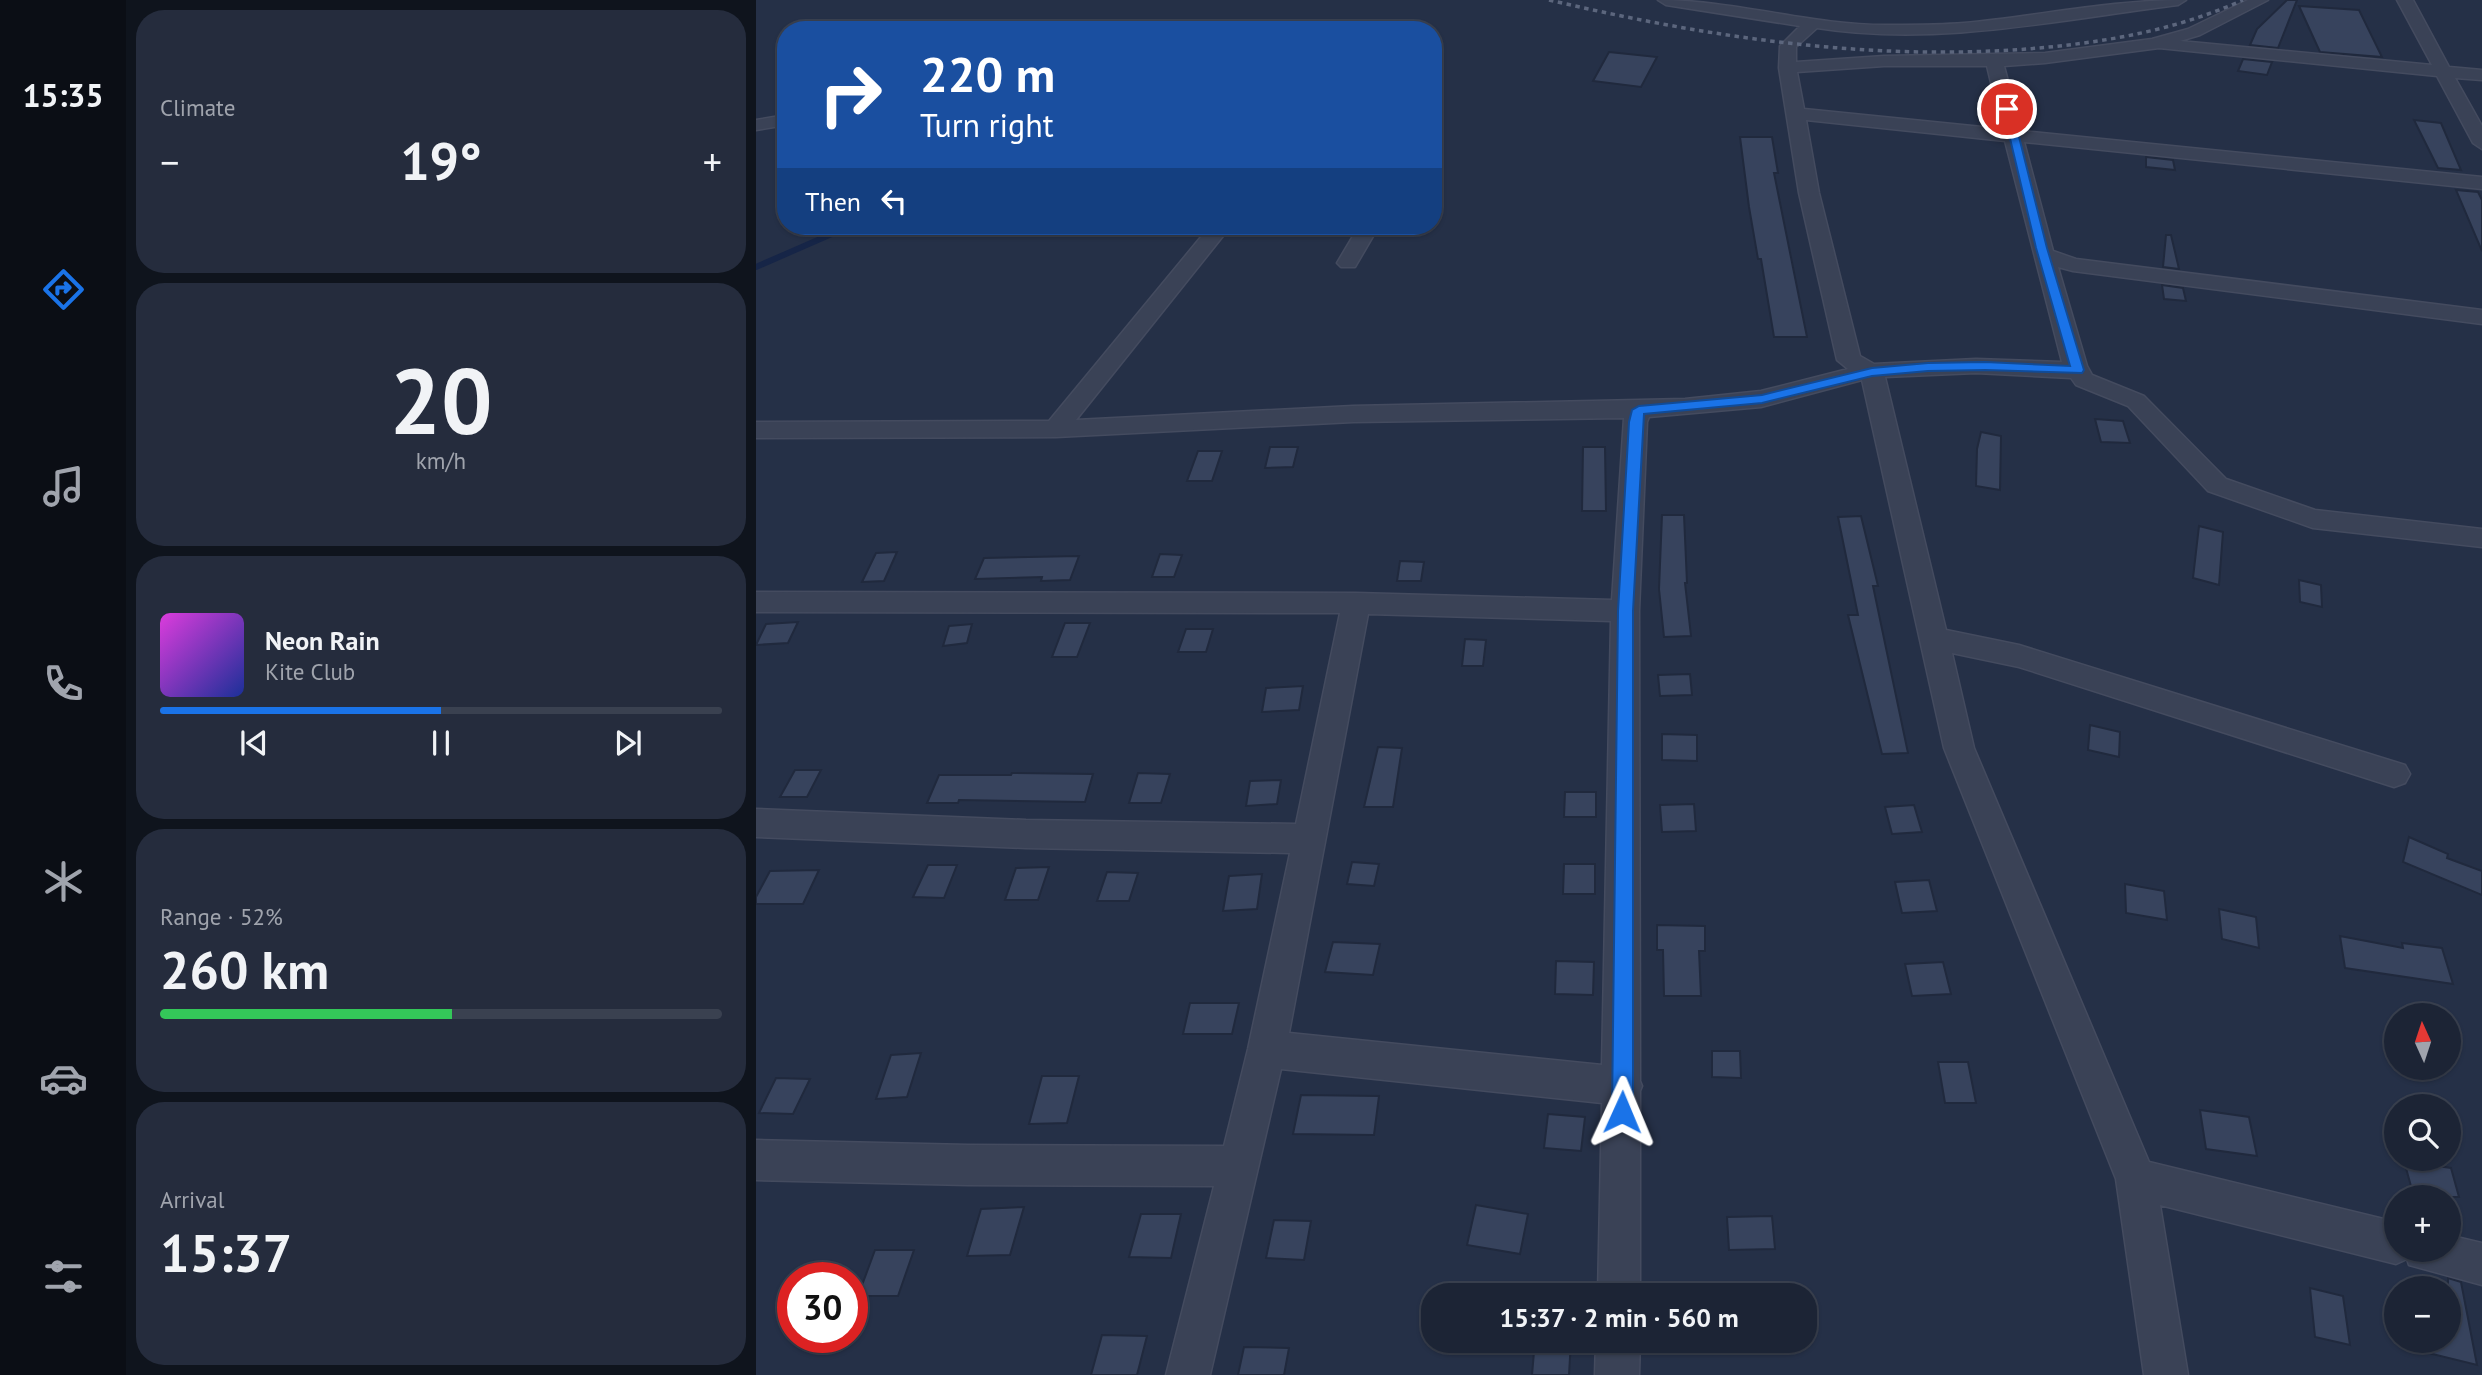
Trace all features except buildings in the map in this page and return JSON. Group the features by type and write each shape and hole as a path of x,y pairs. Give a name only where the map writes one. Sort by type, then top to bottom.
{"street":[{"path":"1666,0 1813,16 1886,30 1963,28 2178,0"},
{"path":"1787,68 1884,61 2045,58 2154,44 2194,32 2260,0"},
{"path":"2404,0 2482,143"},
{"path":"1813,16 1788,46 1787,68 1809,193 1849,360 1872,372 1959,748 2136,1180 2166,1375"},
{"path":"2154,44 2482,75"},
{"path":"1994,61 2044,256 2078,370 2084,380 2136,401 2217,485 2313,519 2482,538"},
{"path":"1797,114 2482,183"},
{"path":"756,125 777,122"},
{"path":"1056,429 1214,235"},
{"path":"1349,263 1364,235"},
{"path":"2044,256 2073,265 2482,317"},
{"path":"756,430 1056,429 1353,414 1639,410 1762,399 1872,372 1985,366 2078,370"},
{"path":"1619,1283 1625,611 1636,422 1639,410"},
{"path":"756,602 1356,604 1625,611"},
{"path":"1188,1375 1266,1049 1356,604"},
{"path":"1933,638 2019,656 2394,774"},
{"path":"756,823 1026,834 1308,839"},
{"path":"1266,1049 1623,1086"},
{"path":"756,1160 968,1166 1237,1166"},
{"path":"2136,1180 2384,1240"},
{"path":"2461,1259 2482,1264"},
{"path":"1617,1375 1618,1353"}],"waterway":[{"path":"756,267 829,235"}],"railway":[{"path":"1549,0 1727,35 1846,49 1906,52 2027,49 2110,39 2164,28 2243,0"}],"route":[{"path":"1622,1112 1625,611 1636,422 1639,410 1762,399 1872,372 1985,366 2078,370 2041,248 2007,109"}]}
